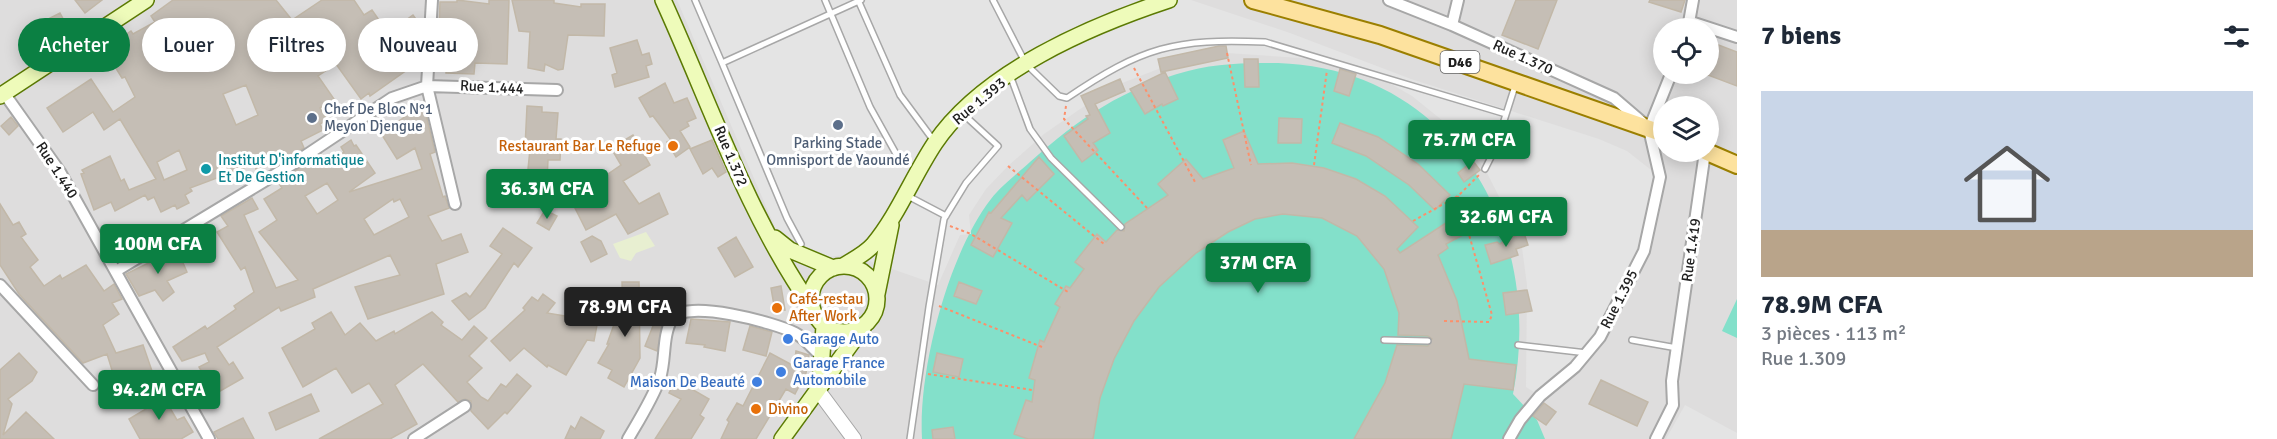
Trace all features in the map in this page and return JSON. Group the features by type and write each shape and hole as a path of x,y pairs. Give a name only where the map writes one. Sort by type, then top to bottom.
{"main road":[{"path":"2,94 146,0"},
{"name":"Rue 1.372","path":"663,0 698,76 740,181 811,306"},
{"name":"Rue 1.393","path":"838,267 872,246 894,214 935,142 961,112 1010,75 1052,48 1121,15 1169,0"},
{"name":"D46","path":"1253,0 1380,35 1517,81 1653,131"},
{"path":"1719,157 1737,165"},
{"path":"782,439 876,308 894,214"},
{"path":"768,233 790,250 865,274 877,294"},
{"path":"838,267 822,273 815,283 811,294 811,306 816,317 824,326 840,332 857,330 864,326"},
{"path":"818,387 824,326"}],"street":[{"path":"432,0 427,86 455,204"},
{"name":"Rue 1.370","path":"1389,0 1452,25 1614,98 1653,130"},
{"path":"1452,25 1458,0"},
{"path":"1690,18 1694,0"},
{"path":"1719,32 1737,37"},
{"path":"116,271 296,162 392,98 427,86"},
{"name":"Rue 1.444","path":"427,86 557,90"},
{"name":"Rue 1.440","path":"2,94 60,172 209,439"},
{"name":"Rue 1.395","path":"1509,439 1520,420 1540,396 1575,367 1600,337 1644,251 1660,177 1659,162"},
{"name":"Rue 1.419","path":"1656,439 1673,405 1677,348 1705,162"},
{"path":"0,285 93,385"},
{"path":"628,439 660,378 672,318 680,313 696,310 718,312 772,325 796,333 822,357"},
{"path":"818,387 854,439"},
{"path":"414,439 465,406"}],"lane":[{"path":"695,0 787,218 801,244"},
{"path":"825,0 870,107 900,160"},
{"path":"722,63 859,0 900,95 935,142"},
{"path":"993,0 1026,64 1059,96 1067,98 1114,67 1173,44 1203,40 1265,42 1506,114"},
{"path":"1010,75 1030,129 1051,158 1121,227"},
{"path":"1485,169 1517,81"},
{"path":"910,439 945,220 966,183 998,146 961,112"},
{"path":"904,194 945,220"},
{"path":"1384,340 1428,342"},
{"path":"1632,340 1677,348"},
{"path":"1518,345 1587,353"}],"path":[{"path":"1227,53 1251,165"},
{"path":"1129,60 1195,182"},
{"path":"1314,165 1329,60"},
{"path":"1067,98 1064,119 1147,208"},
{"path":"1008,166 1104,244"},
{"path":"1413,221 1458,196 1485,169"},
{"path":"1444,321 1489,322 1492,315 1458,196"},
{"path":"945,220 1068,292"},
{"path":"941,307 1042,347"},
{"path":"925,374 1032,390"}],"shaded area":[{"path":"0,0 1737,0 1737,439 0,439"},
{"path":"677,0 1191,0 1290,33 1411,79 1599,139 1627,151 1660,177 1650,227 1600,337 1540,396 1526,387 1527,285 1521,240 1485,169 1448,125 1412,96 1370,72 1329,60 1227,53 1184,59 1112,87 1044,134 986,189 969,215 971,234 960,235 938,285 872,262 856,253 829,257 787,241 775,227"},
{"path":"1685,405 1737,433 1737,439 1666,439"}],"green space":[{"path":"1278,63 1340,72 1394,95 1439,128 1474,170 1499,220 1515,275 1519,334 1513,394 1537,420 1545,439 922,439 925,379 939,313 962,249 976,222 1000,189 1048,146 1085,118 1103,106 1143,86 1210,66"},
{"path":"646,232 655,246 636,253 631,261 620,258 613,244"},
{"path":"1737,299 1737,338 1722,331"}],"building":[{"path":"75,0 102,0 85,13"},
{"path":"173,0 276,0 290,18 247,18 247,72 324,72 318,76 334,99 320,108 327,120 320,124 323,130 301,141 304,148 271,168 269,165 257,171 254,164 190,188 192,191 185,195 189,203 177,209 175,205 161,212 154,197 148,200 145,195 115,211 111,202 94,210 81,174 84,173 82,170 110,156 121,181 124,179 129,190 156,179 120,119 104,130 93,112 63,132 47,108 91,79 113,112 135,97 125,77 122,78 118,72 130,72 131,31 133,34 142,29 142,72 235,72 235,18 152,18 151,16","holes":["246,85 258,115 236,125 223,94","179,150 187,170 164,180 157,162"]},
{"path":"322,0 354,0 364,15 372,10 378,18 358,18 358,72 404,72 370,96 369,93 361,99 342,72 346,72 346,18 295,18"},
{"path":"457,0 489,4 489,0 509,0 507,64 478,63 478,18 439,18 440,2 457,2"},
{"path":"512,0 554,0 554,3 581,7 581,4 605,4 604,36 568,35 563,69 558,70 545,64 544,71 528,68 530,32 519,31"},
{"path":"1516,0 1557,0 1538,49 1502,35"},
{"path":"1650,0 1685,0 1681,12 1649,2"},
{"path":"60,13 63,18 50,18"},
{"path":"637,40 642,55 649,53 652,64 646,66 649,77 615,87 612,75 617,73 610,48"},
{"path":"1719,45 1737,52 1737,86 1719,79"},
{"path":"1226,46 1228,58 1161,72 1158,59"},
{"path":"1244,59 1258,59 1259,87 1245,87"},
{"path":"1340,69 1356,74 1349,96 1334,91"},
{"path":"446,72 474,72 474,74"},
{"path":"1165,72 1178,99 1163,106 1162,104 1145,114 1130,89"},
{"path":"1120,79 1125,91 1095,104 1110,133 1093,143 1098,150 1082,162 1064,136 1088,119 1086,116 1090,115 1081,96"},
{"path":"665,83 674,103 687,98 696,118 687,122 689,126 680,131 690,147 676,157 667,142 671,140 653,116 650,117 639,98"},
{"path":"420,104 421,110 425,110 435,152 430,154 443,197 445,196 449,208 428,216 442,241 461,234 468,252 436,264 444,294 368,319 355,287 400,275 390,255 313,289 315,297 281,311 279,307 217,347 229,365 233,362 243,378 215,394 199,367 209,362 205,353 182,361 173,347 205,326 207,329 236,309 234,306 254,292 245,267 241,270 217,232 228,226 221,216 252,198 258,209 244,215 276,288 298,280 259,232 277,220 264,199 282,188 278,182 321,154 327,164 344,152 341,147 351,140 375,173 349,192 422,169 415,148 397,159 377,127 387,121 390,127 406,116 404,108","holes":["327,183 338,200 317,214 305,196","393,199 394,202 400,199 409,217 374,235 364,219"]},
{"path":"527,106 542,107 542,112 558,113 556,139 561,139 560,160 548,160 547,181 527,179 530,149 525,148"},
{"path":"11,117 18,126 9,135 1,126"},
{"path":"1279,118 1302,119 1301,143 1278,143"},
{"path":"1340,123 1378,137 1418,164 1450,195 1435,210 1409,185 1366,156 1332,143"},
{"path":"1244,131 1258,164 1292,163 1324,168 1356,179 1385,196 1418,227 1397,249 1400,253 1455,217 1465,234 1446,244 1448,248 1438,255 1457,301 1469,359 1516,365 1513,390 1464,384 1451,439 1354,439 1385,383 1397,345 1428,346 1432,339 1428,336 1398,335 1399,313 1384,269 1357,236 1322,218 1283,214 1255,219 1228,232 1196,253 1159,287 1134,321 1114,359 1100,398 1093,439 1028,439 1014,434 1026,400 1032,402 1035,380 1029,378 1040,340 1044,342 1060,307 1055,304 1066,286 1070,288 1084,269 1075,262 1097,234 1106,242 1117,230 1124,231 1125,224 1168,195 1158,184 1186,159 1203,179 1234,168 1223,140"},
{"path":"633,135 650,165 623,181 639,204 659,193 668,214 628,234 616,214 586,230 575,208 603,194 595,183 621,165 611,148"},
{"path":"712,140 726,172 718,177 712,168 703,174 690,149"},
{"path":"1039,157 1054,174 1027,201 1022,195 1001,218 1012,223 993,257 971,245 989,212 991,213"},
{"path":"1473,161 1480,170 1464,182 1458,173"},
{"path":"0,204 13,225 19,222 26,234 21,237 38,260 30,267 44,286 60,275 62,279 86,265 104,291 114,284 122,299 112,303 119,314 103,325 116,353 143,345 152,371 116,383 107,354 83,363 19,294 0,265"},
{"path":"545,210 557,216 549,230 537,223"},
{"path":"503,228 532,248 518,267 514,263 485,308 469,320 452,301 466,293 470,297 502,254 490,246"},
{"path":"1524,233 1528,245 1516,249 1518,255 1491,264 1485,245 1497,242 1500,244 1506,239"},
{"path":"592,236 601,241 607,254 591,262 581,242"},
{"path":"736,237 753,267 735,277 718,248"},
{"path":"177,249 187,272 167,281 174,292 163,301 155,290 139,296 126,274"},
{"path":"622,282 639,282 640,358 624,387 608,378 612,370 598,363 609,344 607,344 616,319 623,322"},
{"path":"959,282 982,291 976,304 954,296"},
{"path":"781,286 785,310 775,311 771,288"},
{"path":"1527,290 1532,311 1506,315 1503,293"},
{"path":"543,294 555,303 547,313 577,318 580,305 600,309 594,341 587,340 566,375 548,365 547,367 524,348 510,361 491,341 525,310 523,308 532,297 538,301"},
{"path":"331,312 345,335 360,323 376,341 394,331 395,334 432,312 443,322 441,325 462,340 474,326 487,338 469,356 482,368 467,382 481,397 488,401 501,384 506,387 517,374 531,386 507,414 505,412 488,429 471,411 471,401 465,399 458,402 423,364 395,385 417,424 390,439 319,439 383,404 369,383 352,393 336,368 303,387 282,348 315,329 312,323"},
{"path":"657,316 664,319 657,351 645,346"},
{"path":"691,319 730,322 725,351 704,347 705,345 686,343"},
{"path":"750,326 772,332 766,356 743,350"},
{"path":"796,351 809,355 806,373 795,394 786,389 756,439 721,439 729,422 727,420 737,403 743,406 770,353 794,366"},
{"path":"19,353 37,372 32,381 8,399 12,404 3,435 26,412 54,439 0,439 0,370"},
{"path":"937,353 963,359 959,377 933,372"},
{"path":"676,380 709,399 700,415 704,418 691,439 655,439 681,399 669,393"},
{"path":"1601,380 1648,402 1637,426 1589,404"},
{"path":"153,390 157,399 163,396 177,420 184,417 193,432 181,439 140,439 129,419 146,409 140,396"},
{"path":"311,394 319,411 276,430 269,413"},
{"path":"1544,403 1556,412 1546,425 1533,416"},
{"path":"581,417 604,431 600,439 565,439 571,426 575,429"},
{"path":"243,418 254,439 218,439 214,432"},
{"path":"953,427 955,439 933,439 932,430"}],"place":[{"name":"Chef De Bloc N°1 Meyon Djengue","path":"312,118"},
{"name":"Parking Stade Omnisport de Yaoundé","path":"838,125"},
{"name":"Restaurant Bar Le Refuge","path":"673,146"},
{"name":"Institut D'informatique Et De Gestion","path":"206,169"},
{"name":"Café-restau After Work","path":"777,308"},
{"name":"Garage Auto","path":"788,339"},
{"name":"Garage France Automobile","path":"781,372"},
{"name":"Maison De Beauté","path":"757,382"},
{"name":"Divino","path":"756,409"}]}
